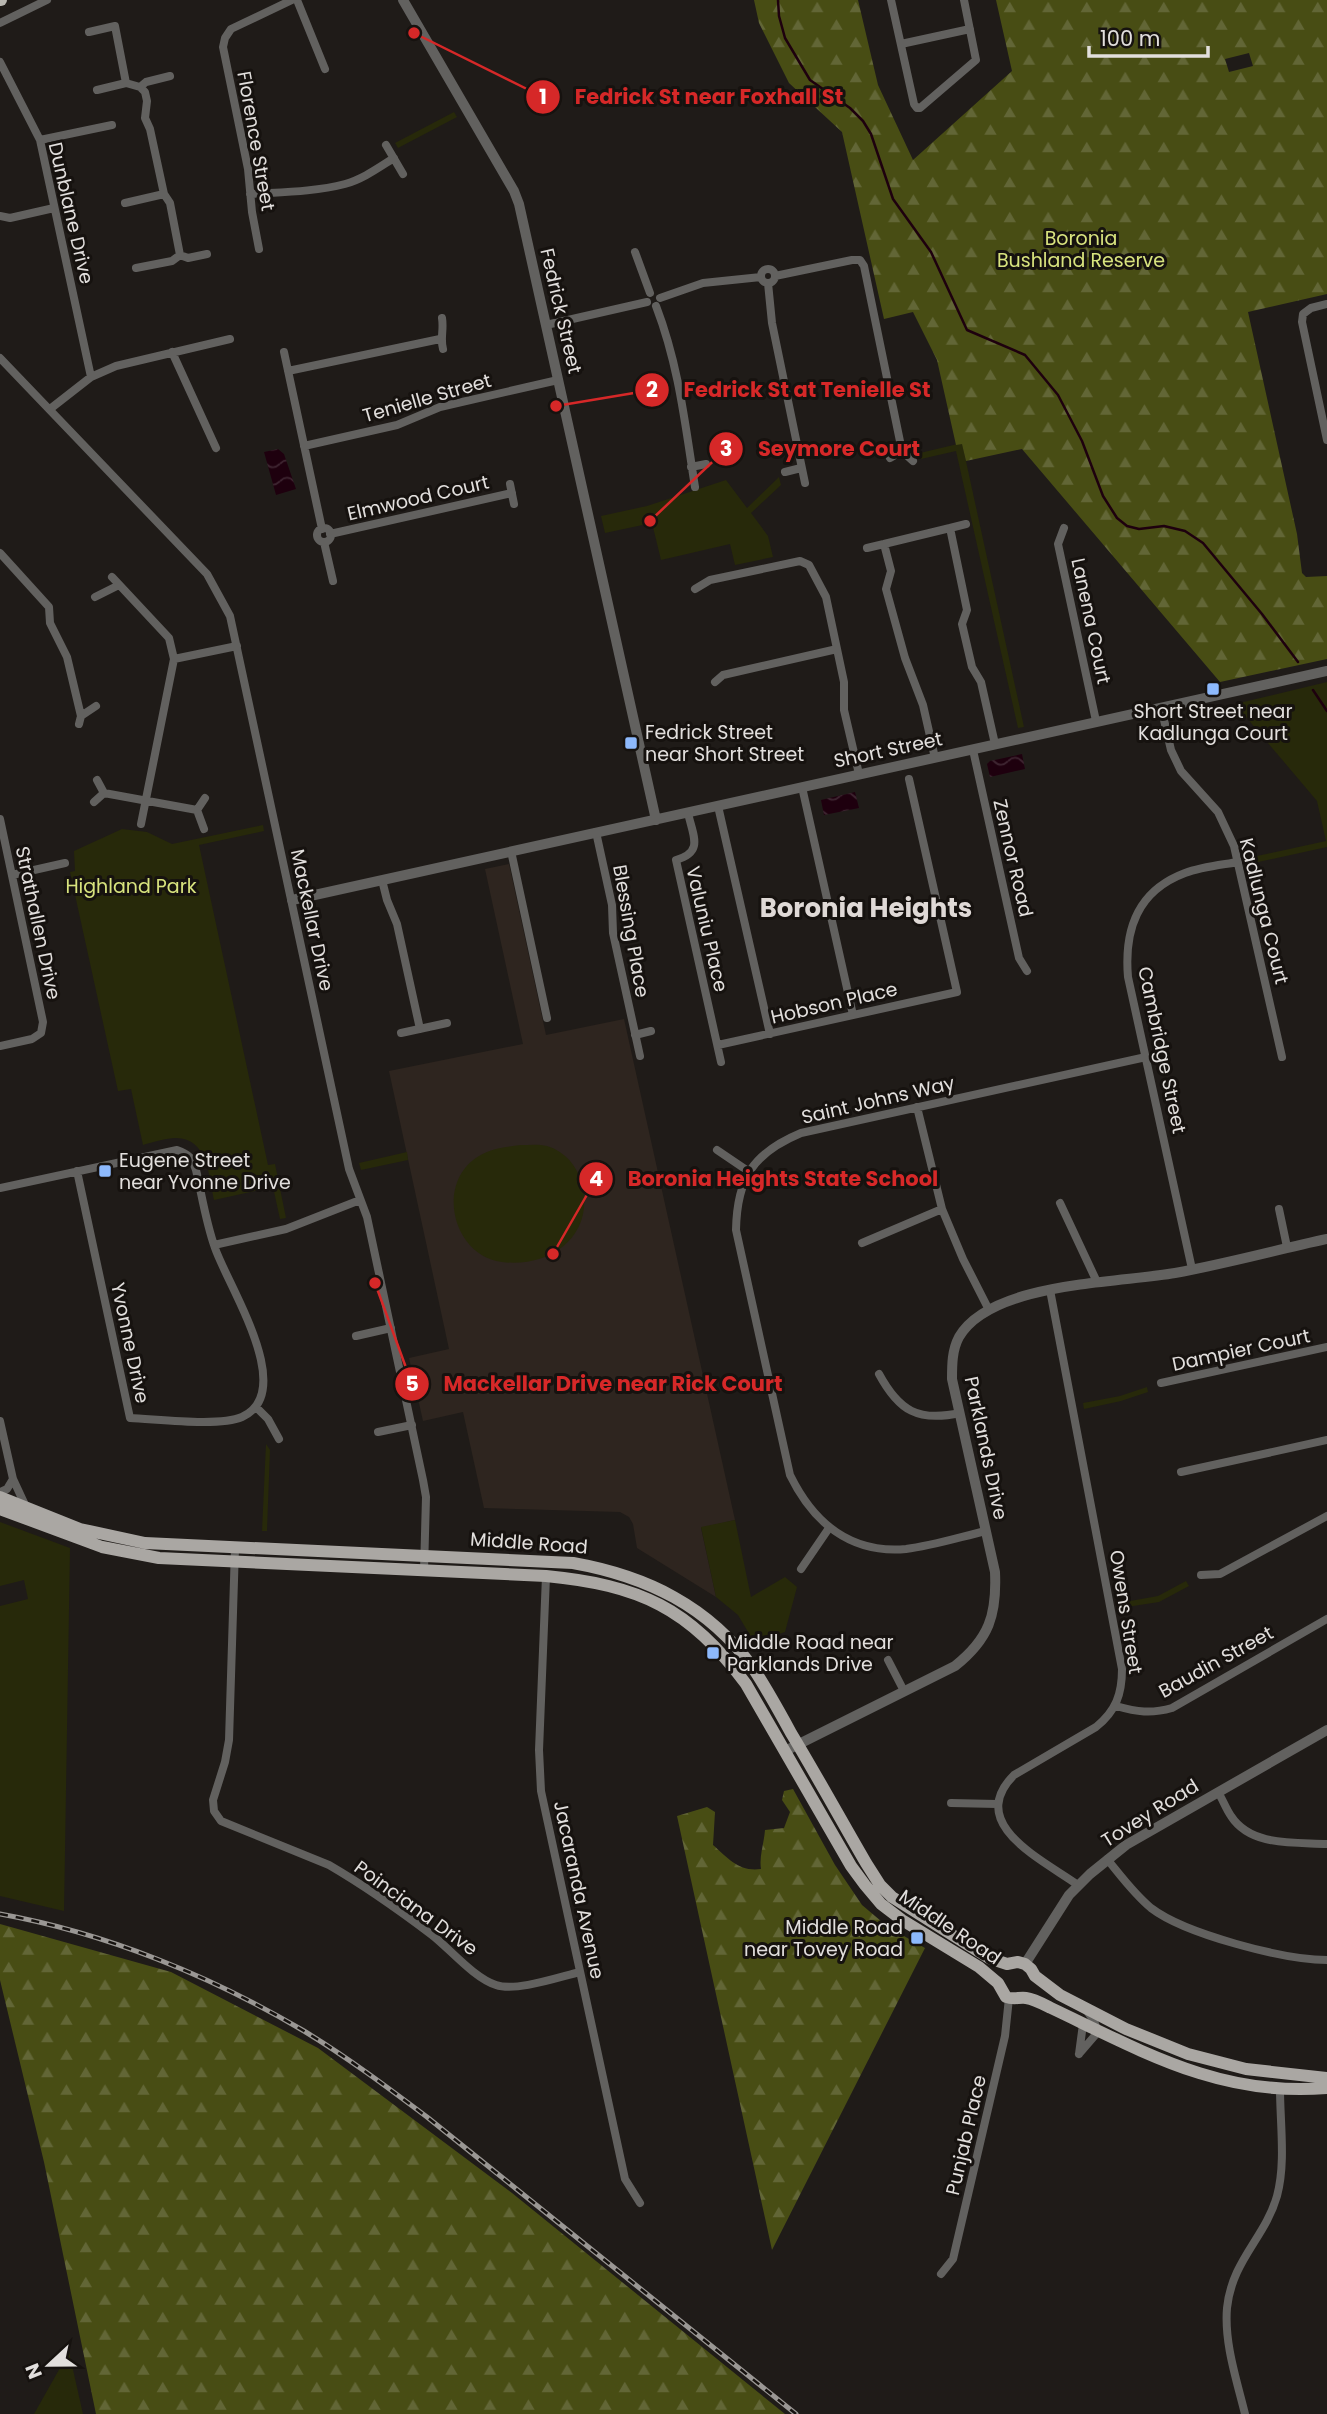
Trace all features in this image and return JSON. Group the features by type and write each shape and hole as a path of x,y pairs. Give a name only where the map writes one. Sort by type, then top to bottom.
{"main road":[{"name":"Middle Road","path":"0,1497 80,1529 114,1538 158,1544 573,1563 610,1569 660,1589 695,1609 721,1631 744,1656 763,1684 866,1863 886,1891 905,1906 989,1958 1007,1964 1024,1964 1060,1995 1168,2046 1246,2069 1327,2078"},
{"name":"Middle Road","path":"0,1509 102,1547 129,1554 234,1562 546,1576 611,1585 632,1591 669,1608 706,1635 747,1684 852,1866 881,1904 902,1920 979,1967 998,1983 1003,1995 1009,1998"},
{"name":"Middle Road","path":"998,1983 999,1972 1007,1964"},
{"path":"1009,1998 1025,1998 1033,1990 1035,1976"},
{"path":"1025,1998 1155,2058 1208,2076 1280,2089 1327,2088"},
{"path":"1246,2069 1254,2075 1298,2083 1311,2089"}],"street":[{"path":"0,23 47,0"},
{"name":"Florence Street","path":"259,249 247,169 223,47 231,29 292,0"},
{"path":"297,0 325,69"},
{"name":"Fedrick Street","path":"403,0 514,191 656,820"},
{"path":"891,0 916,108 920,108 975,61 964,0"},
{"path":"89,32 115,26 126,83"},
{"path":"901,44 970,29"},
{"name":"Dunblane Drive","path":"0,62 40,140 91,377"},
{"path":"140,87 146,82 170,76"},
{"path":"97,90 126,83 140,87 145,92 145,118 150,129 164,194 170,203 180,255"},
{"path":"40,140 112,125"},
{"path":"386,145 403,174"},
{"path":"250,194 321,189 346,184 364,177 394,158"},
{"path":"125,203 164,194"},
{"path":"0,216 9,218 54,208"},
{"path":"635,252 650,306 703,283 764,280"},
{"path":"180,255 188,258 206,254"},
{"path":"136,268 172,261 180,255"},
{"path":"805,483 764,280 763,272 766,270 772,271 775,276 860,260 864,266 902,451 913,461"},
{"path":"546,325 657,293 677,375 695,487"},
{"path":"1327,304 1311,308 1303,314 1302,322 1327,440"},
{"path":"442,318 444,329 440,338 443,349"},
{"path":"288,371 440,338"},
{"path":"50,409 91,377 116,366 230,340"},
{"path":"172,352 216,448"},
{"path":"284,352 322,529"},
{"name":"Mackellar Drive","path":"0,358 207,573 230,616 349,1170 367,1217 412,1425 426,1497 425,1571"},
{"name":"Tenielle Street","path":"304,446 397,425 440,407 558,380"},
{"path":"890,458 902,451"},
{"path":"691,467 706,464"},
{"path":"785,471 801,468"},
{"name":"Elmwood Court","path":"510,484 514,504"},
{"name":"Elmwood Court","path":"330,534 512,493"},
{"path":"867,548 966,524"},
{"path":"950,528 967,610 962,624 972,667 981,682 995,744"},
{"name":"Lanena Court","path":"1064,528 1058,544 1096,721"},
{"path":"322,529 330,534 329,539 324,542"},
{"path":"322,529 317,536 324,542 333,582"},
{"path":"884,544 891,571 886,589 888,598 905,658 923,705 934,758"},
{"path":"0,554 49,607 50,623 67,657 80,720 96,706"},
{"path":"695,589 710,580 800,561 809,565 825,597 844,682 844,710 859,774"},
{"path":"112,577 169,638 174,659 141,824"},
{"path":"95,597 119,585"},
{"path":"174,659 237,646"},
{"path":"715,682 723,675 837,649"},
{"name":"Short Street","path":"292,900 1327,671"},
{"name":"Kadlunga Court","path":"1161,707 1171,750 1181,771 1217,813 1234,846 1282,1057"},
{"name":"Zennor Road","path":"973,750 1019,958 1027,971"},
{"name":"Hobson Place","path":"718,1045 957,992 909,779"},
{"path":"97,780 104,793"},
{"path":"802,787 853,1015"},
{"path":"104,793 197,810"},
{"path":"94,802 104,793"},
{"path":"197,810 205,798"},
{"path":"718,806 769,1034"},
{"path":"197,810 204,829"},
{"name":"Valuniu Place","path":"688,813 695,846 693,852 676,860 721,1062"},
{"name":"Strathallen Drive","path":"0,819 43,1022 41,1033 32,1039 0,1046"},
{"name":"Blessing Place","path":"596,832 612,905 612,933 640,1056"},
{"path":"511,851 547,1018"},
{"name":"Cambridge Street","path":"1192,1269 1128,977 1126,955 1129,933 1136,914 1148,897 1165,882 1186,873 1238,862"},
{"path":"12,875 65,863"},
{"path":"382,880 397,924 420,1029"},
{"path":"401,1033 447,1023"},
{"path":"635,1035 651,1031"},
{"name":"Saint Johns Way","path":"986,1531 908,1548 890,1549 854,1541 829,1528 801,1497 790,1475 736,1230 736,1206 740,1189 748,1171 763,1154 780,1141 802,1133 1146,1057"},
{"path":"917,1107 942,1209 989,1310"},
{"path":"0,1188 177,1150 187,1153 197,1170 214,1245 260,1356 265,1380 262,1397 256,1407 268,1419 279,1439"},
{"path":"717,1150 748,1171"},
{"name":"Yvonne Drive","path":"77,1171 130,1418 226,1421 243,1417 256,1407"},
{"path":"214,1245 286,1229 360,1200"},
{"path":"1060,1203 1097,1282"},
{"path":"862,1243 942,1209"},
{"path":"1279,1209 1287,1247"},
{"name":"Parklands Drive","path":"785,1751 955,1666 972,1652 985,1635 993,1615 996,1596 995,1572 952,1379 951,1364 959,1337 971,1322 989,1310 1050,1290 1192,1269 1327,1238"},
{"name":"Owens Street","path":"1050,1290 1122,1669 1116,1706"},
{"path":"356,1336 391,1328"},
{"name":"Dampier Court","path":"1161,1383 1327,1347"},
{"path":"879,1374 897,1402 908,1410 923,1416 960,1413"},
{"path":"0,1421 13,1479 26,1507"},
{"path":"377,1432 412,1425"},
{"path":"1181,1472 1327,1440"},
{"path":"0,1492 7,1489 13,1479"},
{"path":"1201,1575 1220,1574 1327,1516"},
{"path":"801,1569 829,1528"},
{"name":"Poinciana Drive","path":"235,1548 229,1740 213,1800 221,1821 345,1875 432,1935 482,1977 496,1985 515,1986 580,1972"},
{"name":"Jacaranda Avenue","path":"546,1576 539,1771 625,2179 640,2203"},
{"name":"Baudin Street","path":"1116,1706 1139,1713 1155,1713 1172,1708 1327,1619"},
{"path":"888,1660 904,1691"},
{"path":"1078,1885 1013,1839 1003,1828 997,1804 1005,1784 1014,1775 1096,1727 1116,1706"},
{"name":"Tovey Road","path":"1024,1964 1057,1911 1078,1885 1107,1859 1126,1845 1327,1730"},
{"path":"1218,1792 1232,1818 1255,1837 1274,1841 1327,1844"},
{"path":"951,1803 997,1804"},
{"path":"1107,1859 1139,1896 1168,1918 1240,1946 1327,1960"},
{"name":"Punjab Place","path":"941,2274 953,2259 1005,2036 1009,1998"},
{"path":"1083,2024 1079,2054 1098,2032 1085,2008"},
{"path":"1244,2414 1228,2336 1227,2311 1231,2284 1239,2263 1270,2213 1277,2196 1281,2172 1280,2089"}],"shaded area":[{"path":"509,864 546,1035 624,1019 735,1520 701,1528 716,1597 637,1548 633,1524 629,1517 620,1512 484,1508 463,1412 423,1421 409,1358 449,1349 389,1071 523,1044 485,869"}],"green space":[{"name":"Boronia Bushland Reserve","path":"754,0 858,0 878,85 913,160 1012,71 996,0 1327,0 1327,294 1248,312 1297,534 1302,573 1306,577 1327,576 1327,659 1220,682 1022,449 966,461 962,444 956,445 937,360 913,312 884,319 842,132 789,83 759,23","holes":["1249,53 1253,66 1229,72 1225,59"]},
{"path":"454,112 457,117 398,148 395,143"},
{"path":"962,443 1024,727 1018,728 956,451 921,459 920,453"},
{"path":"779,477 781,485 751,513 768,536 773,557 735,565 730,544 661,560 652,523 605,533 601,516 647,506 726,480 747,508"},
{"path":"1327,682 1327,847 1249,864 1248,858 1326,841 1317,801 1235,704"},
{"name":"Highland Park","path":"263,825 264,831 199,845 268,1165 275,1164 286,1218 280,1219 273,1187 214,1200 205,1160 195,1144 176,1138 143,1145 131,1089 118,1091 70,872 75,871 74,851 122,829 147,832 172,844"},
{"path":"521,1145 547,1146 570,1161 582,1184 582,1219 575,1233 552,1253 537,1260 502,1262 485,1257 471,1247 461,1233 455,1216 454,1199 457,1183 465,1168 479,1156"},
{"path":"407,1152 408,1160 361,1170 359,1163"},
{"path":"1147,1387 1148,1392 1084,1409 1083,1403 1120,1396"},
{"path":"266,1444 270,1450 267,1531 262,1531"},
{"path":"735,1520 751,1597 785,1577 797,1587 785,1632 754,1642 738,1615 716,1597 701,1527"},
{"path":"0,1522 70,1548 64,1911 0,1896 0,1606 28,1599 24,1580 0,1586"},
{"path":"1186,1581 1189,1586 1159,1602 1120,1608 1119,1603 1158,1596"},
{"path":"793,1789 835,1865 862,1905 888,1927 925,1948 772,2250 677,1816 707,1807 715,1812 713,1845 740,1866 761,1869 765,1830 784,1828 790,1812 782,1800 784,1791"},
{"path":"0,1924 171,1972 318,2048 512,2193 785,2414 96,2414 44,2162 0,1980"},
{"path":"69,2352 83,2414 34,2414"}],"water":[{"path":"278,449 284,454 296,489 276,495 264,452"},
{"path":"1022,754 1025,769 990,777 987,764 990,761"},
{"path":"855,792 859,808 824,815 821,800"}],"waterway":[{"path":"778,0 785,38 810,80 850,108 871,134 893,199 931,252 967,330 1025,355 1058,395 1082,441 1103,496 1117,518 1127,526 1139,529 1164,526 1185,531 1203,543 1298,662"},
{"path":"1313,690 1327,711"}],"railway":[{"path":"0,1914 79,1933 157,1959 232,1992 320,2041 427,2117 796,2414"}],"place":[{"name":"Fedrick St near Foxhall St","path":"414,33"},
{"name":"Fedrick St at Tenielle St","path":"556,406"},
{"name":"Seymore Court","path":"650,521"},
{"name":"Short Street near Kadlunga Court","path":"1213,689"},
{"name":"Fedrick Street near Short Street","path":"631,743"},
{"name":"Eugene Street near Yvonne Drive","path":"105,1171"},
{"name":"Boronia Heights State School","path":"553,1254"},
{"name":"Mackellar Drive near Rick Court","path":"375,1283"},
{"name":"Middle Road near Parklands Drive","path":"713,1653"},
{"name":"Middle Road near Tovey Road","path":"917,1938"}],"district":[{"name":"Boronia Heights","path":"866,908"}]}
